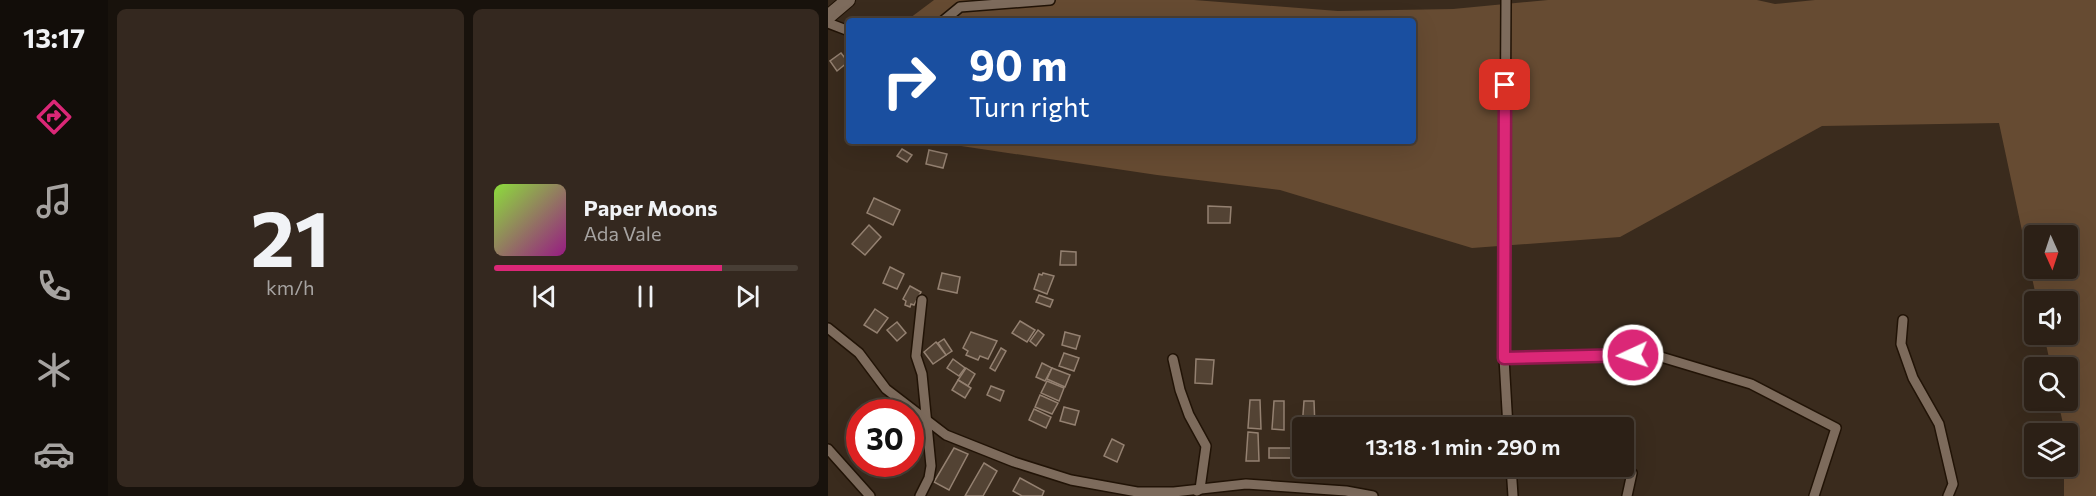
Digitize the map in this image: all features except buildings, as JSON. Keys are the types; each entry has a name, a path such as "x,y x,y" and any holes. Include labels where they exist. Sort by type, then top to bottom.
{"street":[{"path":"828,17 848,0"},
{"path":"947,18 960,7 1050,0"},
{"path":"1506,0 1504,358 1507,417"},
{"path":"828,23 846,30"},
{"path":"920,496 930,473 922,374 916,356 922,300"},
{"path":"1903,320 1901,344 1913,378 1939,424 1953,484 1948,496"},
{"path":"828,328 859,353 886,388 946,435 1014,462 1071,480 1137,492 1246,484 1285,491 1346,491 1373,496"},
{"path":"1504,358 1651,354 1751,384 1836,428 1814,496"},
{"path":"1173,359 1189,416 1206,446 1200,489 1190,496"},
{"path":"828,449 870,496"},
{"path":"1512,477 1513,496"},
{"path":"1627,496 1631,477"}],"shaded area":[{"path":"934,0 1194,0 1338,11 1453,9 1548,0 1757,0 1775,4 1815,0 2096,0 2096,496 2064,496 2064,477 2078,477 2078,423 2063,423 2060,411 2078,411 2078,357 2049,357 2046,345 2078,345 2078,291 2035,291 2032,279 2078,279 2078,225 2024,225 2024,240 1999,123 1822,126 1620,237 1472,248 1280,190 1157,175 948,144 1416,144 1416,18 910,18"}],"route":[{"path":"1505,85 1504,358 1633,355"}]}
